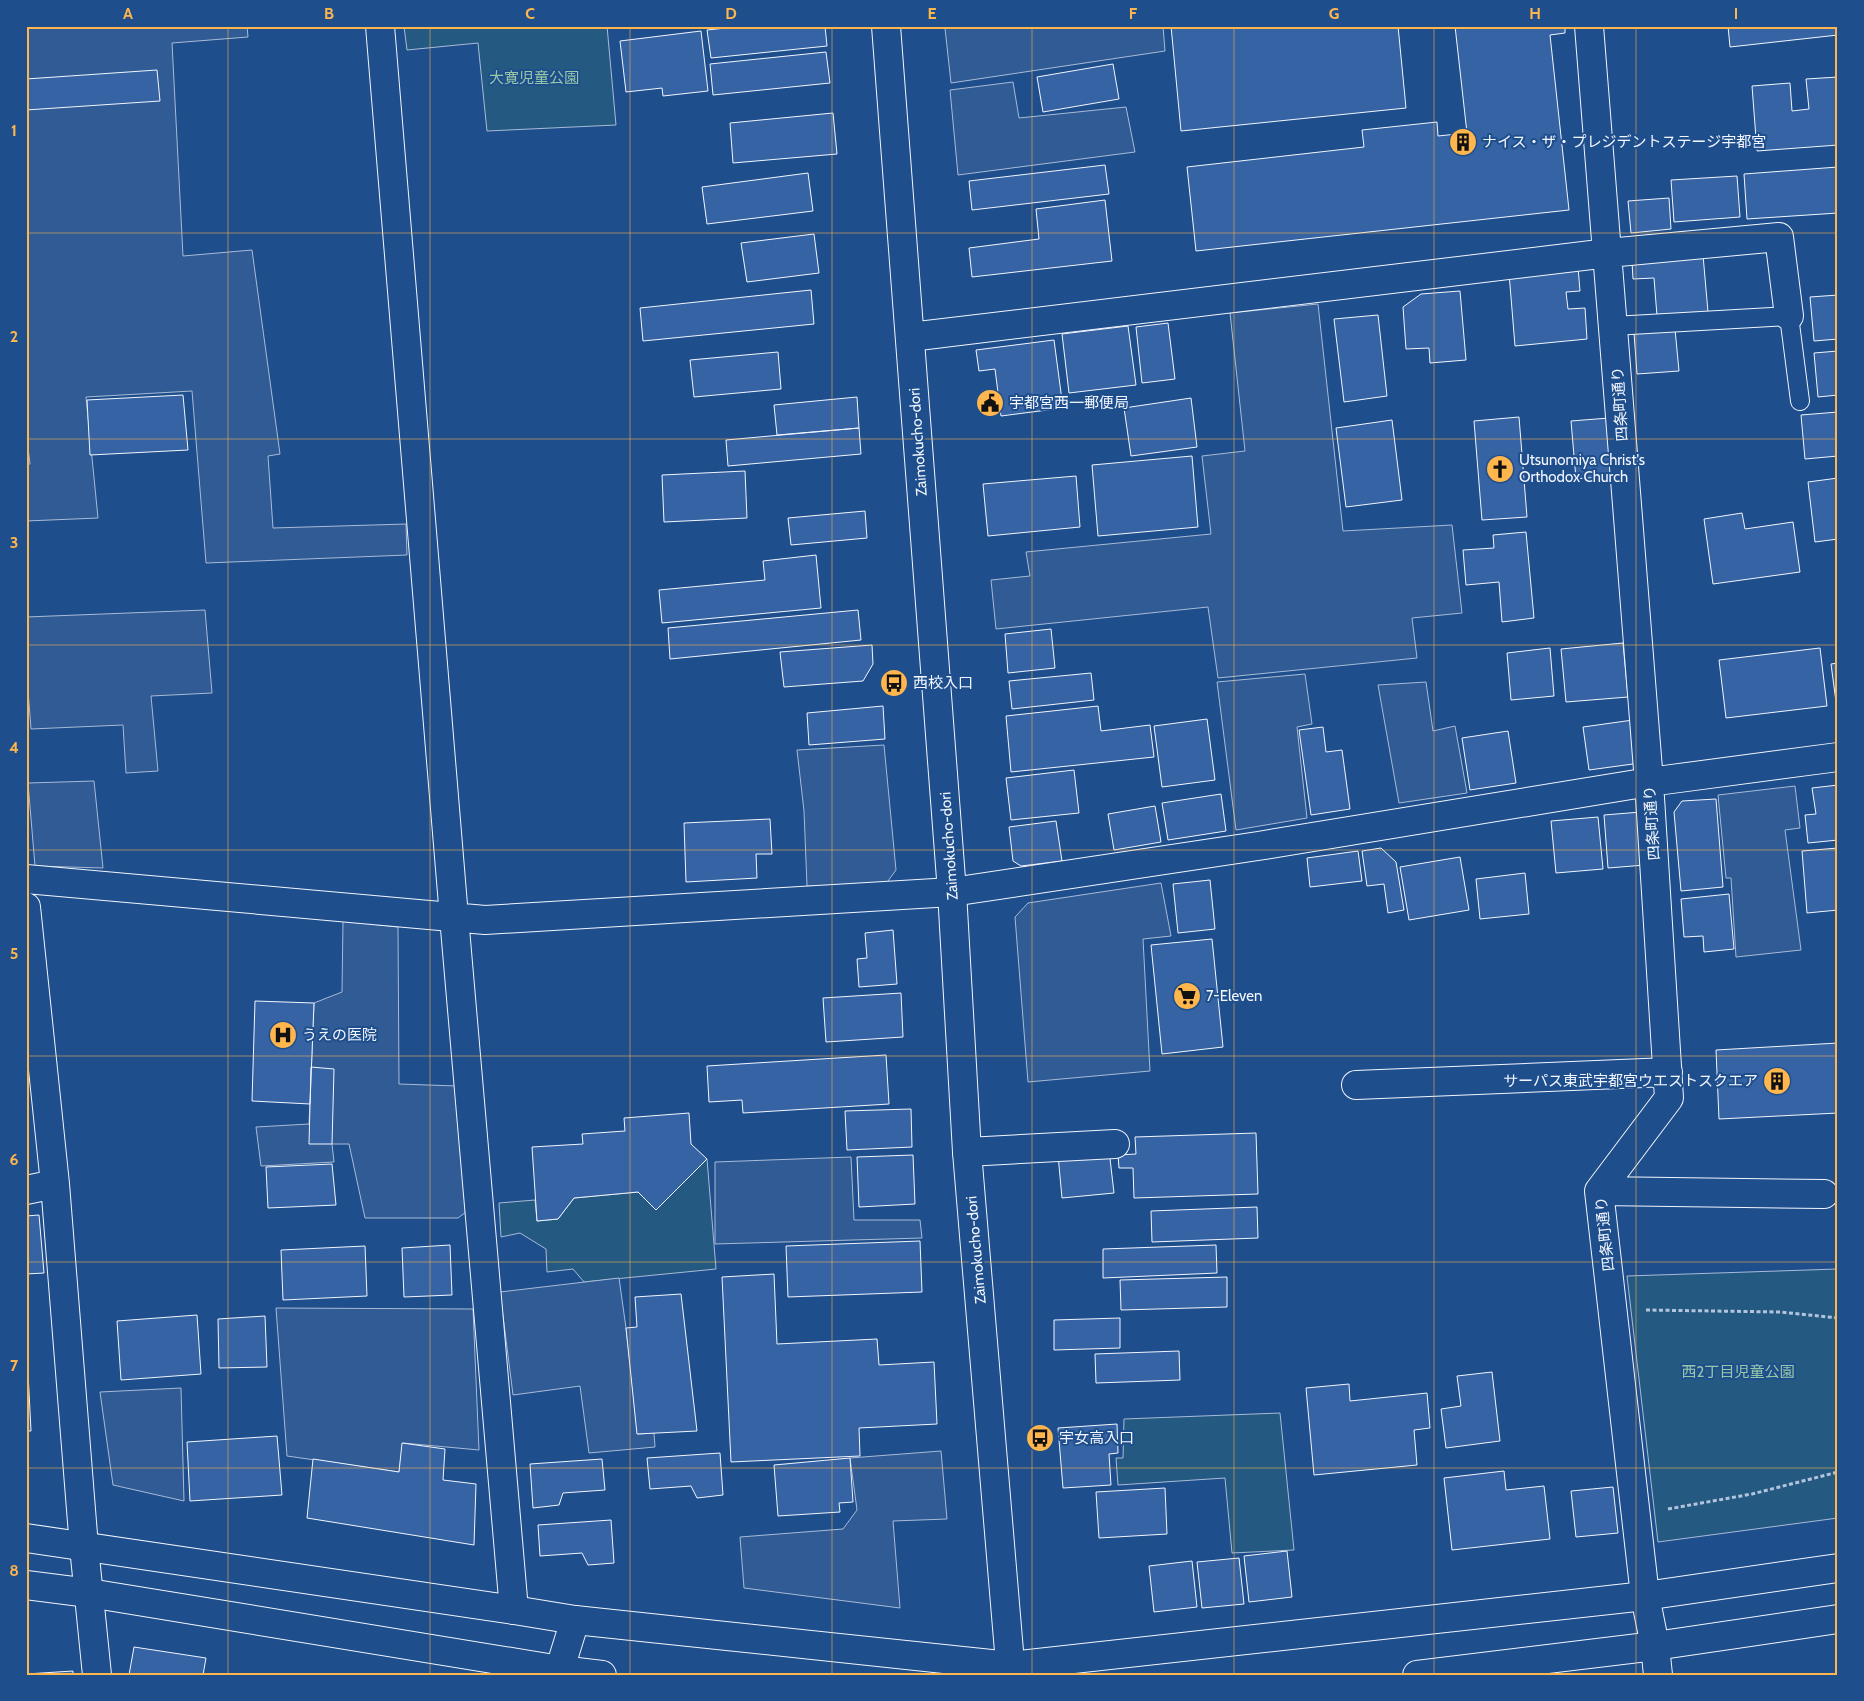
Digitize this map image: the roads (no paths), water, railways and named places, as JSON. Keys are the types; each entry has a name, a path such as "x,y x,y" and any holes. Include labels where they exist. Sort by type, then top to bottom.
{"street":[{"path":"380,26 514,1610"},
{"name":"Zaimokucho-dori","path":"886,26 952,892 968,1152 1011,1670"},
{"name":"四条町通り","path":"1589,26 1649,782 1670,1098 1599,1190 1645,1596 1656,1646 1658,1675"},
{"path":"910,337 1608,253 1779,237 1789,316"},
{"path":"26,879 485,920 952,892 1258,846 1649,782 1838,757"},
{"path":"26,907 55,1184 84,1547 97,1675"},
{"path":"1356,1085 1668,1072"},
{"path":"968,1152 1115,1144"},
{"path":"26,1190 55,1184"},
{"path":"1599,1190 1824,1194"},
{"path":"26,1538 575,1620 1011,1670 1645,1596 1838,1568"},
{"path":"26,1585 89,1593 559,1672 602,1675"},
{"path":"1417,1675 1656,1646 1838,1619"},
{"path":"559,1672 575,1620"}],"lane":[{"path":"1614,326 1789,316 1800,402"}],"place":[{"name":"ナイス・ザ・プレジデントステージ宇都宮","path":"1463,142"},
{"name":"宇都宮西一郵便局","path":"990,403"},
{"name":"Utsunomiya Christ's Orthodox Church","path":"1500,469"},
{"name":"西校入口","path":"894,683"},
{"name":"7-Eleven","path":"1187,996"},
{"name":"うえの医院","path":"283,1035"},
{"name":"サーパス東武宇都宮ウエストスクエア","path":"1777,1081"},
{"name":"宇女高入口","path":"1040,1438"}],"park label":[{"name":"大寛児童公園","path":"534,78"},
{"name":"西2丁目児童公園","path":"1738,1372"}]}
